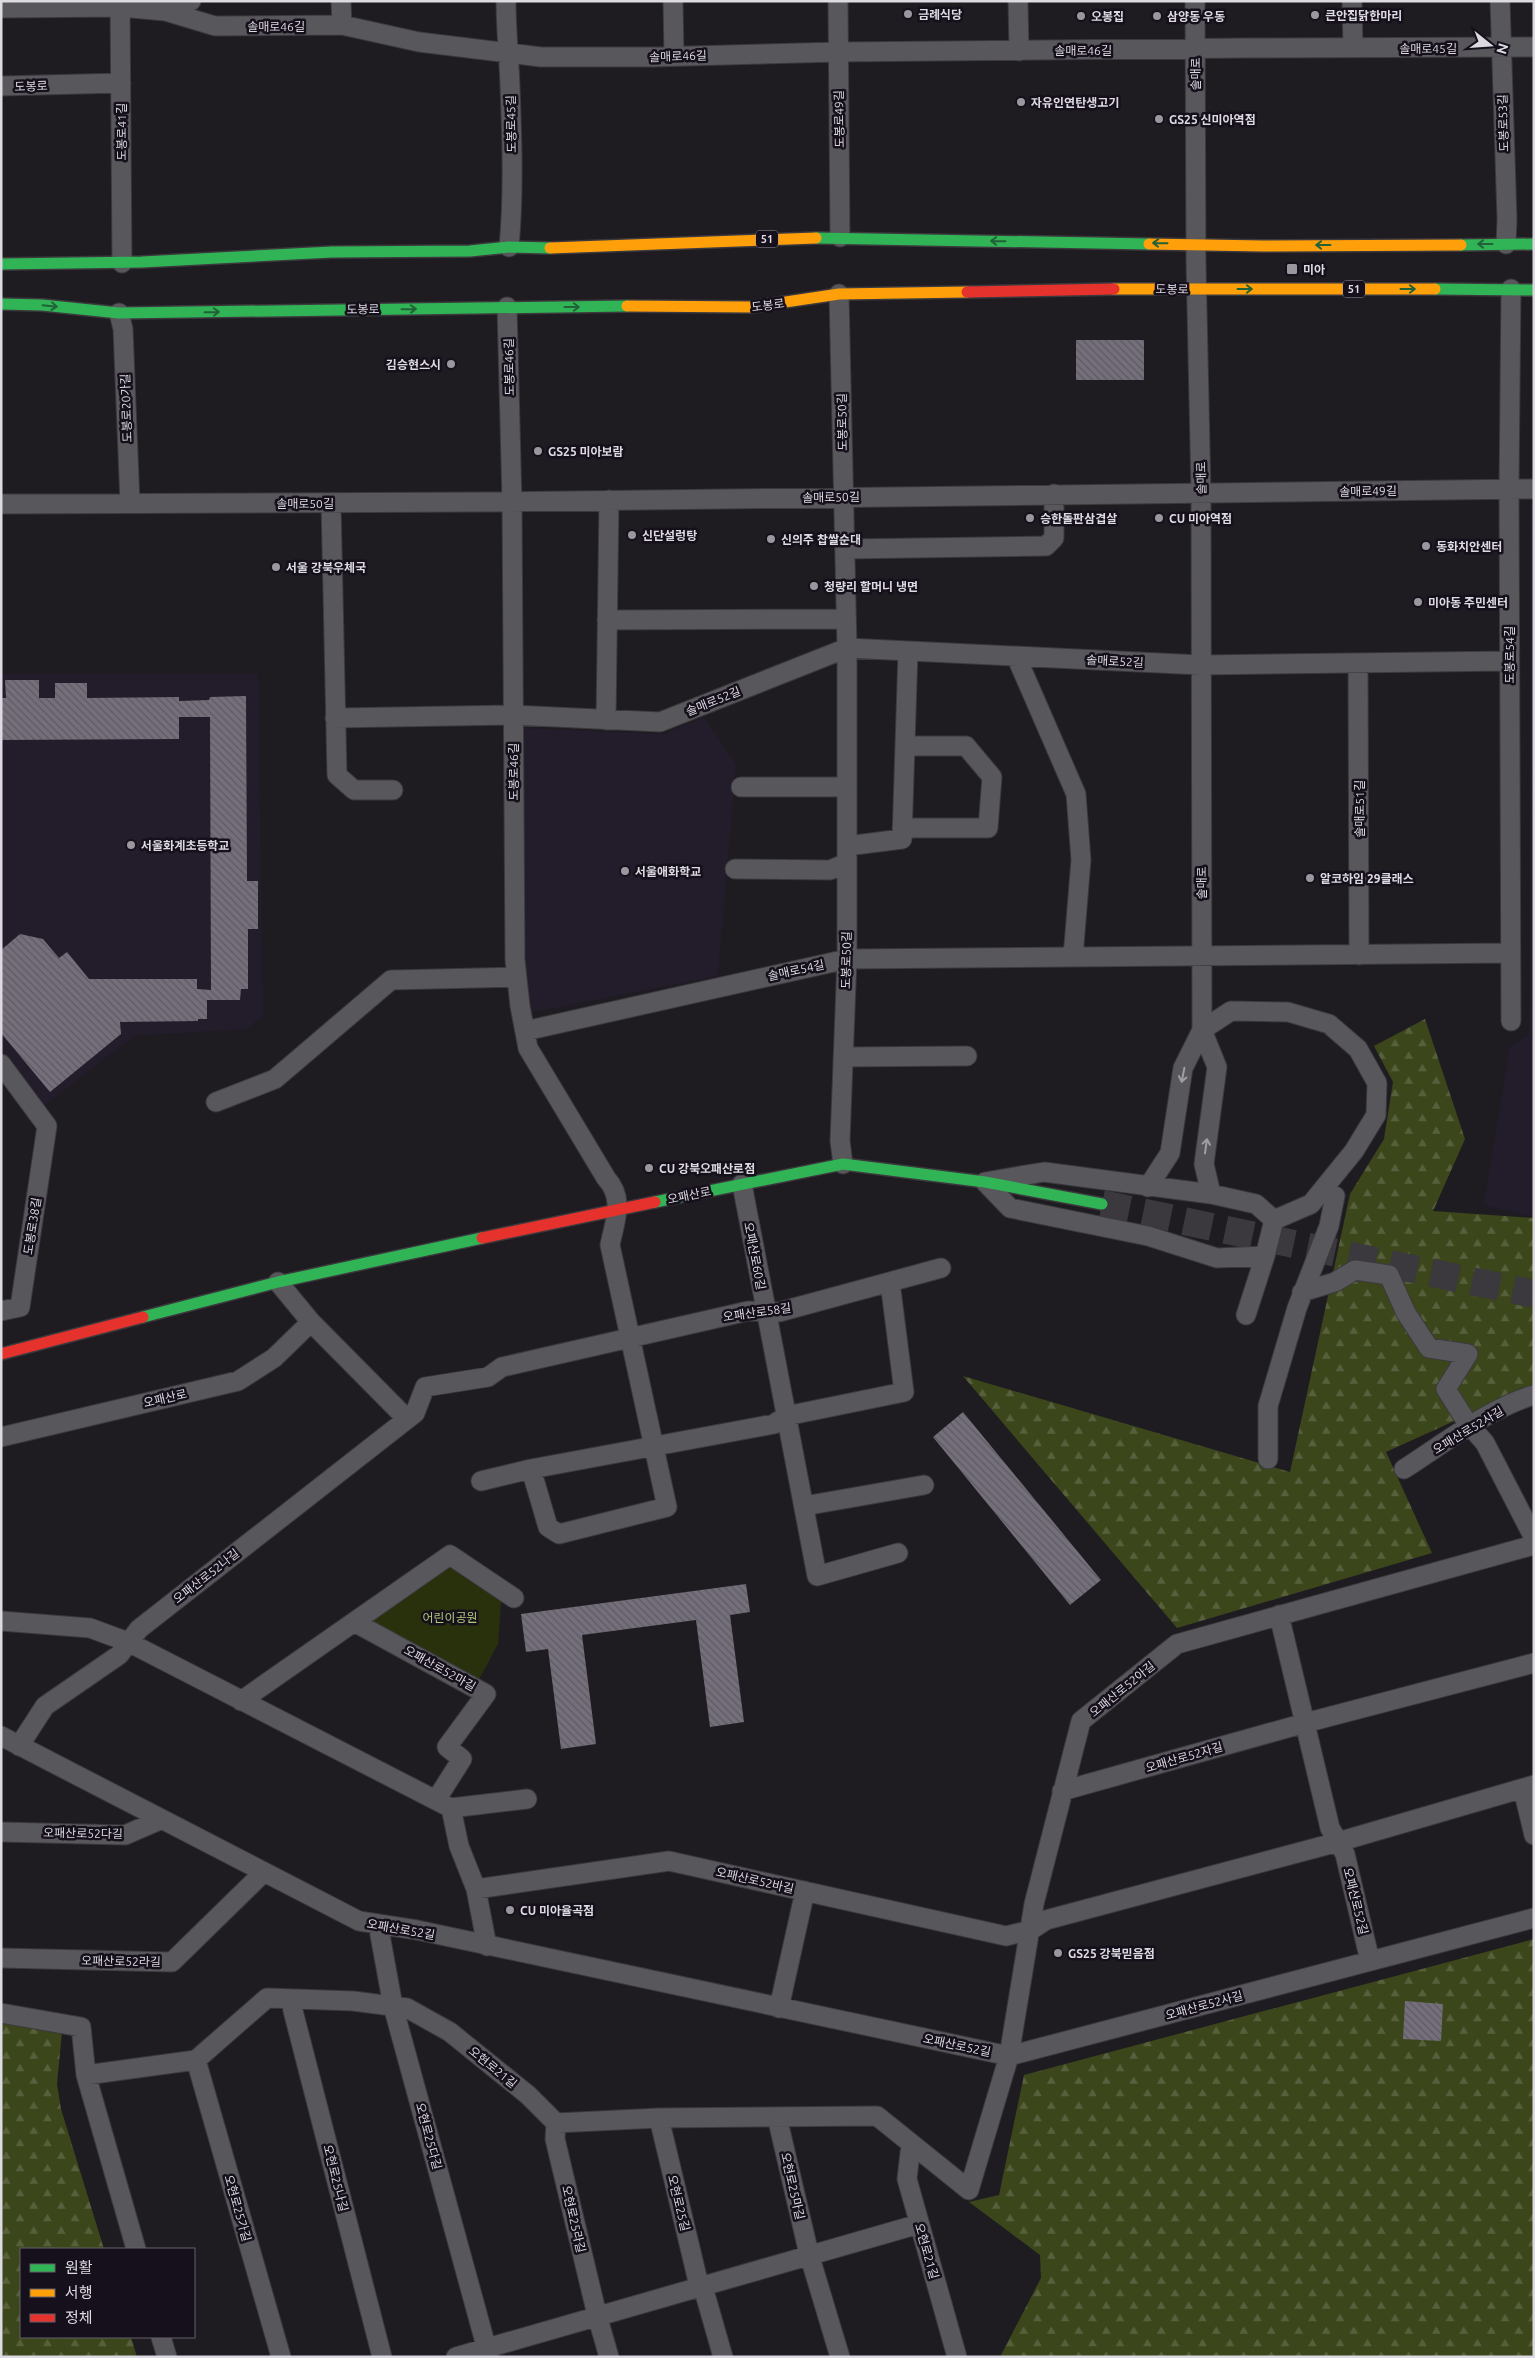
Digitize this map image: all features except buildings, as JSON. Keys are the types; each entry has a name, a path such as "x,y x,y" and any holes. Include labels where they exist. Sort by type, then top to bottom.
{"main road":[{"name":"51","path":"1,264 122,263 332,252 470,251 509,247 566,248 840,237 1263,246 1534,244"},
{"name":"도봉로","path":"1,304 42,305 119,314 507,307 752,308 839,294 1197,289 1534,290"},
{"name":"오패산로","path":"1,1354 278,1282 843,1164 985,1182 1102,1204"}],"street":[{"path":"1,8 120,4 165,11 191,1"},
{"path":"341,1 342,25"},
{"name":"도봉로45길","path":"506,1 510,84 512,217 509,247"},
{"path":"673,1 674,56"},
{"name":"도봉로49길","path":"838,1 840,237"},
{"path":"1018,1 1019,51"},
{"name":"솔매로","path":"1194,1 1201,493 1202,1030 1217,1067 1204,1164 1210,1194"},
{"path":"1352,1 1353,48"},
{"name":"도봉로53길","path":"1500,1 1507,219 1506,244"},
{"name":"도봉로41길","path":"120,4 122,263"},
{"name":"솔매로46길","path":"165,11 215,26 342,25 419,42 541,57 838,52 1195,50"},
{"name":"솔매로45길","path":"1195,50 1534,48"},
{"name":"도봉로","path":"1,86 121,83"},
{"name":"도봉로54길","path":"1511,289 1509,489 1511,1021"},
{"name":"도봉로50길","path":"839,294 847,648 847,959 840,1141 843,1164"},
{"name":"도봉로46길","path":"507,307 512,502 517,977 528,1048 606,1178 616,1189 617,1210"},
{"name":"도봉로20가길","path":"119,314 123,329 130,503"},
{"name":"솔매로49길","path":"1201,493 1534,488"},
{"name":"솔매로50길","path":"1,504 512,502 843,496 1201,493"},
{"path":"845,549 1046,546 1054,538 1054,494"},
{"path":"606,720 608,500"},
{"path":"331,502 337,775 354,790 394,790"},
{"path":"607,620 846,619"},
{"name":"솔매로52길","path":"335,718 513,715 660,722 847,648 1201,665"},
{"path":"734,869 830,870 847,855 902,839 908,651"},
{"path":"1016,656 1076,794 1081,860 1073,957"},
{"path":"1201,665 1509,661"},
{"name":"솔매로51길","path":"1358,663 1359,955"},
{"path":"902,828 988,828 992,777 966,746 905,746"},
{"path":"741,787 847,787"},
{"path":"1202,956 1510,953"},
{"name":"솔매로54길","path":"525,1030 847,959 1202,956"},
{"path":"216,1102 275,1079 391,980 517,977"},
{"path":"1202,1030 1231,1011 1288,1012 1329,1024 1358,1049 1377,1082 1376,1115 1354,1151 1311,1204 1274,1220"},
{"name":"솔매로","path":"1148,1187 1170,1153 1183,1068 1202,1030"},
{"path":"843,1057 967,1056"},
{"path":"1,1064 10,1089"},
{"name":"도봉로38길","path":"1,1311 20,1307 47,1126 10,1089"},
{"path":"985,1182 1044,1172 1210,1194 1256,1204 1274,1220"},
{"path":"985,1182 1010,1208 1148,1236 1217,1258 1265,1256"},
{"name":"오패산로60길","path":"742,1184 817,1576 898,1553"},
{"path":"1268,1459 1268,1406 1302,1292 1329,1226 1335,1196 1324,1189"},
{"path":"531,1469 548,1527 559,1534 667,1507 610,1245 617,1210"},
{"path":"1246,1315 1265,1256 1274,1220"},
{"name":"오패산로58길","path":"407,1419 415,1412 425,1387 488,1377 502,1367 748,1311 779,1312 941,1268"},
{"path":"1302,1292 1336,1282 1355,1270 1389,1275 1406,1313 1430,1348 1468,1354 1446,1389 1471,1427 1485,1443 1534,1538"},
{"path":"278,1282 311,1322 407,1419"},
{"path":"481,1481 531,1469 774,1424 786,1416 904,1392 890,1282"},
{"name":"오패산로","path":"1,1436 238,1381 274,1358 311,1322"},
{"name":"오패산로52사길","path":"1404,1469 1471,1427 1522,1399 1534,1395"},
{"name":"오패산로52나길","path":"19,1746 44,1706 119,1656 139,1629 407,1419"},
{"path":"804,1506 924,1485"},
{"name":"오패산로52아길","path":"1031,1930 1034,1904 1081,1721 1177,1644 1534,1545"},
{"path":"242,1701 450,1555 514,1598"},
{"path":"1279,1615 1330,1828 1338,1842"},
{"path":"1,1621 90,1628 128,1642 443,1804 527,1799"},
{"name":"오패산로52마길","path":"354,1622 486,1694 447,1747 462,1759 443,1804"},
{"name":"오패산로52자길","path":"1062,1792 1305,1723 1534,1663"},
{"name":"오패산로52길","path":"1,1736 359,1921 417,1930 1009,2056"},
{"path":"556,2123 658,2118 877,2116 968,2190 1009,2056 1031,1930 1046,1920 1338,1842 1528,1787 1534,1835"},
{"path":"443,1804 476,1889 487,1946"},
{"name":"오패산로52다길","path":"1,1832 125,1835 162,1819"},
{"name":"오패산로52길","path":"1338,1842 1344,1854 1370,1961"},
{"name":"오패산로52바길","path":"476,1889 669,1861 1006,1936 1031,1930"},
{"name":"오패산로52라길","path":"1,1958 172,1962 264,1872"},
{"path":"779,2008 805,1891"},
{"name":"오패산로52사길","path":"1009,2056 1534,1918"},
{"name":"오현로25다길","path":"378,1924 393,2006 488,2352"},
{"name":"오현로21길","path":"196,2060 267,1998 353,2001 408,2008 450,2032 528,2095 556,2123"},
{"name":"오현로25나길","path":"290,1999 382,2357"},
{"path":"1,2013 81,2027 86,2075 136,2248"},
{"path":"86,2075 196,2060"},
{"name":"오현로25가길","path":"196,2060 281,2357"},
{"name":"오현로25마길","path":"777,2117 809,2254 840,2357"},
{"name":"오현로25길","path":"658,2118 697,2277 702,2287 723,2357"},
{"name":"오현로25라길","path":"556,2123 555,2139 597,2315 610,2357"},
{"name":"오현로21길","path":"911,2144 907,2179 957,2357"},
{"path":"456,2357 488,2352 597,2315 702,2287 809,2254 919,2224"},
{"path":"161,2338 167,2357"}],"shaded area":[{"path":"1530,506 1534,506 1534,1217 1484,1205 1510,1046 1529,1035"},
{"name":"서울화계초등학교","path":"1,674 258,674 263,1016 247,1029 134,1036 44,1106 1,1051"},
{"name":"서울애화학교","path":"704,717 736,765 718,976 529,1013 525,979 522,728 664,734"}],"green space":[{"path":"1425,1019 1465,1139 1433,1211 1534,1218 1534,1385 1386,1452 1432,1553 1177,1628 963,1376 1290,1472 1350,1194 1384,1139 1393,1082 1374,1046"},
{"name":"어린이공원","path":"448,1556 502,1590 498,1644 475,1687 354,1622"},
{"path":"1534,1939 1534,2357 1000,2357 1041,2278 1040,2255 969,2202 999,2195 1024,2075"},
{"path":"1,2013 62,2032 57,2084 61,2109 104,2248 20,2248 20,2338 131,2338 137,2357 1,2357"}],"tunnel":[{"path":"1102,1204 1534,1294"}],"traffic: fast":[{"path":"816,238 1149,244"},
{"path":"1461,245 1534,244"},
{"path":"1,264 142,262 332,252 470,251 509,247 550,248"},
{"path":"1435,289 1534,290"},
{"path":"1,304 42,305 119,313 627,306"},
{"path":"655,1202 843,1164 985,1182 1102,1204"},
{"path":"143,1317 278,1282 482,1238"}],"traffic: slow":[{"path":"550,248 816,238"},
{"path":"1149,244 1263,246 1461,245"},
{"path":"1114,289 1435,289"},
{"path":"627,306 752,307 839,294 967,292"}],"traffic: jam":[{"path":"967,292 1114,289"},
{"path":"482,1238 655,1202"},
{"path":"1,1354 143,1317"}],"place":[{"name":"금례식당","path":"908,14"},
{"name":"큰안집닭한마리","path":"1315,15"},
{"name":"오봉집","path":"1081,16"},
{"name":"삼양동 우동","path":"1157,16"},
{"name":"자유인연탄생고기","path":"1021,102"},
{"name":"GS25 신미아역점","path":"1159,119"},
{"name":"미아","path":"1292,269"},
{"name":"김승현스시","path":"451,364"},
{"name":"GS25 미아보람","path":"538,451"},
{"name":"승한돌판삼겹살","path":"1030,518"},
{"name":"CU 미아역점","path":"1159,518"},
{"name":"신단설렁탕","path":"632,535"},
{"name":"신의주 찹쌀순대","path":"771,539"},
{"name":"동화치안센터","path":"1426,546"},
{"name":"서울 강북우체국","path":"276,567"},
{"name":"청량리 할머니 냉면","path":"814,586"},
{"name":"미아동 주민센터","path":"1418,602"},
{"name":"서울화계초등학교","path":"131,845"},
{"name":"서울애화학교","path":"625,871"},
{"name":"알코하임 29클래스","path":"1310,878"},
{"name":"CU 강북오패산로점","path":"649,1168"},
{"name":"CU 미아율곡점","path":"510,1910"},
{"name":"GS25 강북믿음점","path":"1058,1953"}]}
